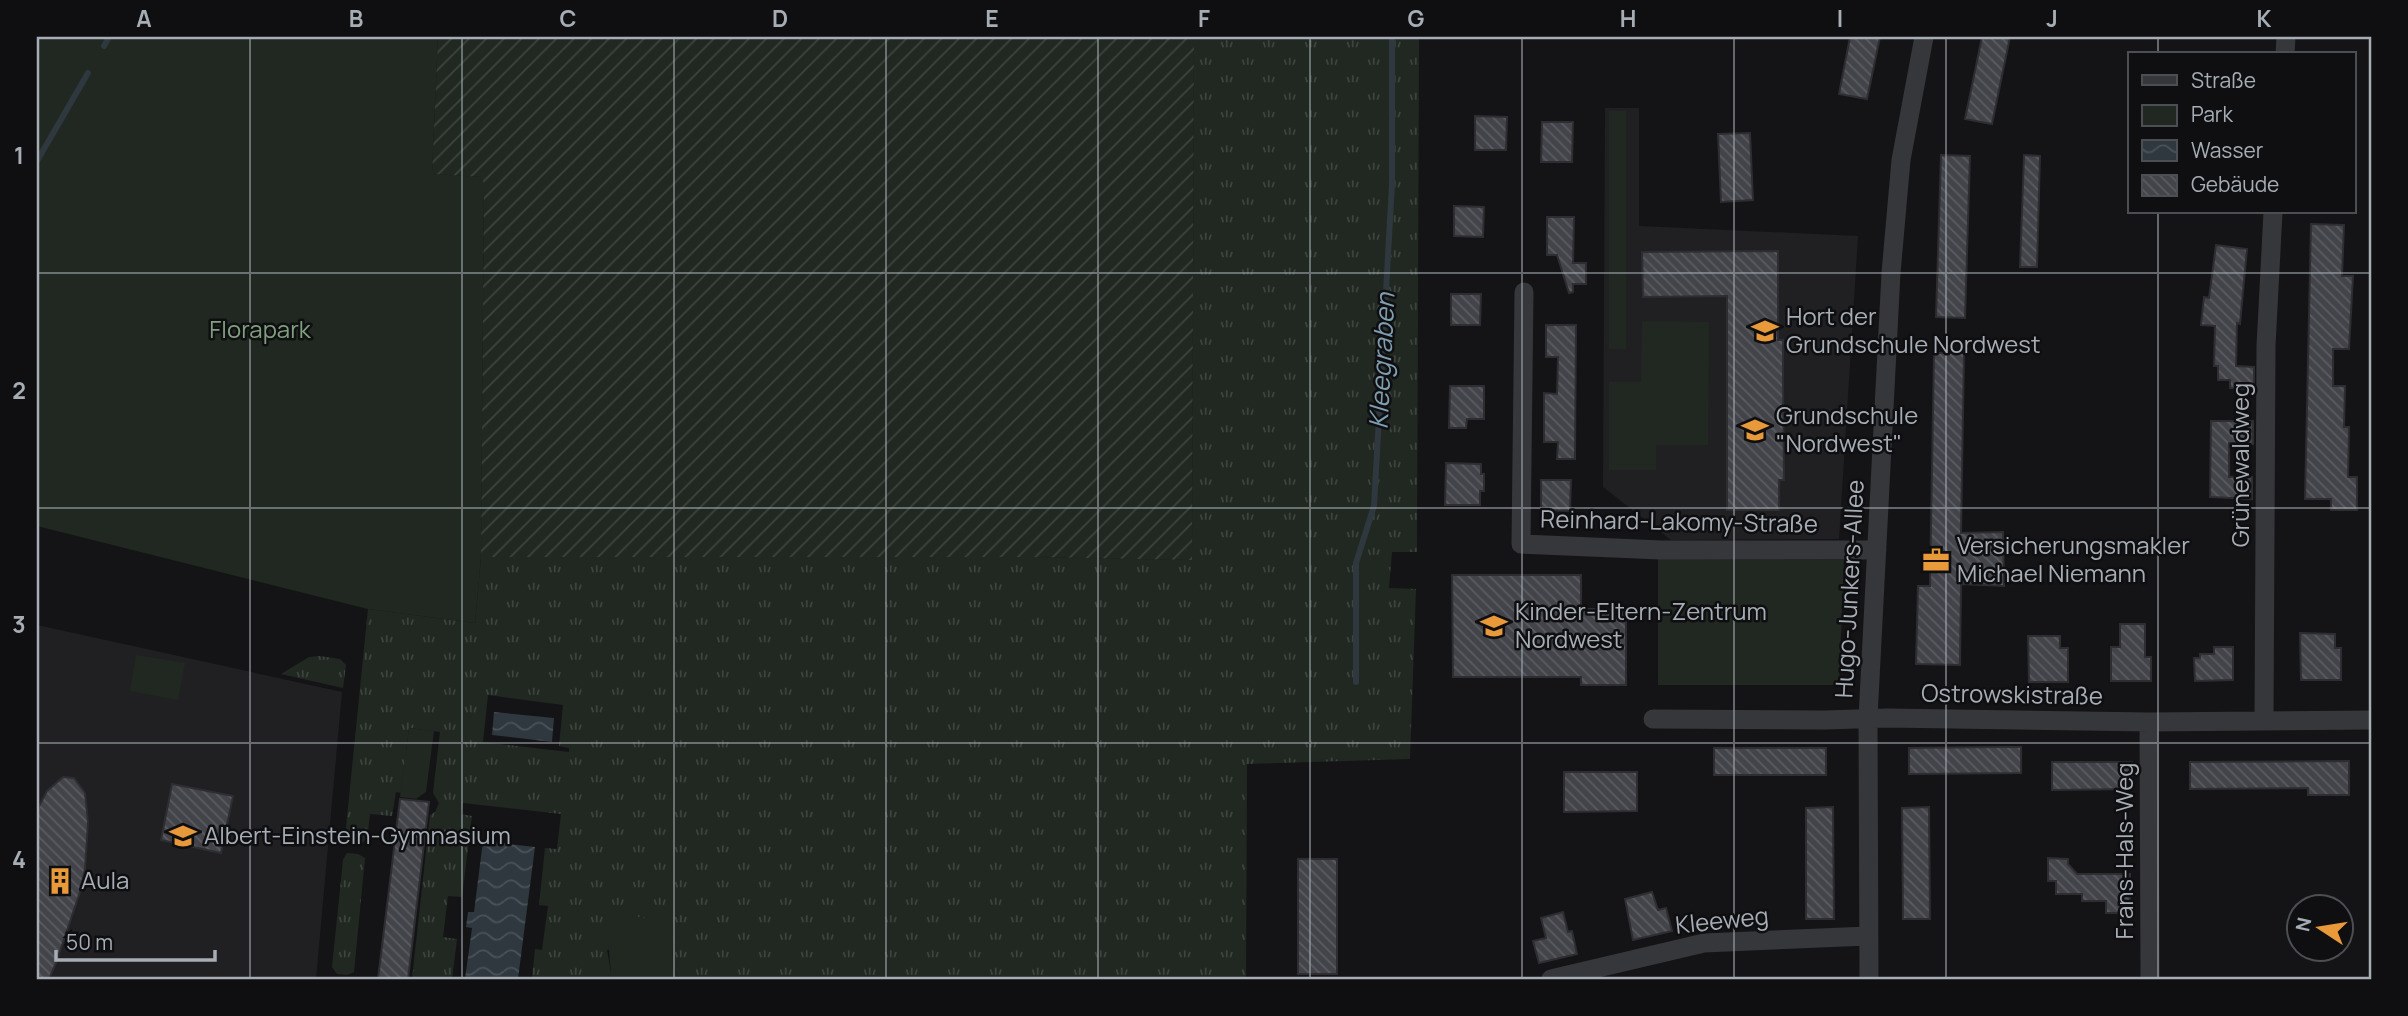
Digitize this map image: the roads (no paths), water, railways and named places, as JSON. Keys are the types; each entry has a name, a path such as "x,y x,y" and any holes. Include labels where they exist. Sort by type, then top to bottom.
{"street":[{"name":"Hugo-Junkers-Allee","path":"1869,979 1868,718 1891,273 1901,160 1924,37"},
{"name":"Grünewaldweg","path":"2264,720 2266,346 2273,214"},
{"name":"Reinhard-Lakomy-Straße","path":"1524,292 1521,544 1661,550 1877,550"},
{"name":"Ostrowskistraße","path":"1653,719 1868,718 2149,722 2371,720"},
{"name":"Frans-Hals-Weg","path":"2149,722 2150,979"},
{"name":"Kleeweg","path":"1551,979 1583,975 1704,943 1868,936"}],"water":[{"path":"494,712 554,718 552,742 492,735"},
{"path":"483,841 535,847 518,979 465,979 472,928 466,927 468,912 474,912"}],"waterway":[{"path":"104,46 109,37"},
{"name":"Kleegraben","path":"1356,682 1356,563 1374,506 1392,184 1392,37"},
{"path":"37,161 88,73"}],"place":[{"name":"Hort der Grundschule Nordwest","path":"1765,331"},
{"name":"Grundschule \"Nordwest\"","path":"1755,430"},
{"name":"Versicherungsmakler Michael Niemann","path":"1936,560"},
{"name":"Kinder-Eltern-Zentrum Nordwest","path":"1494,626"},
{"name":"Albert-Einstein-Gymnasium","path":"183,836"},
{"name":"Aula","path":"60,881"}],"park label":[{"name":"Florapark","path":"260,330"}]}
